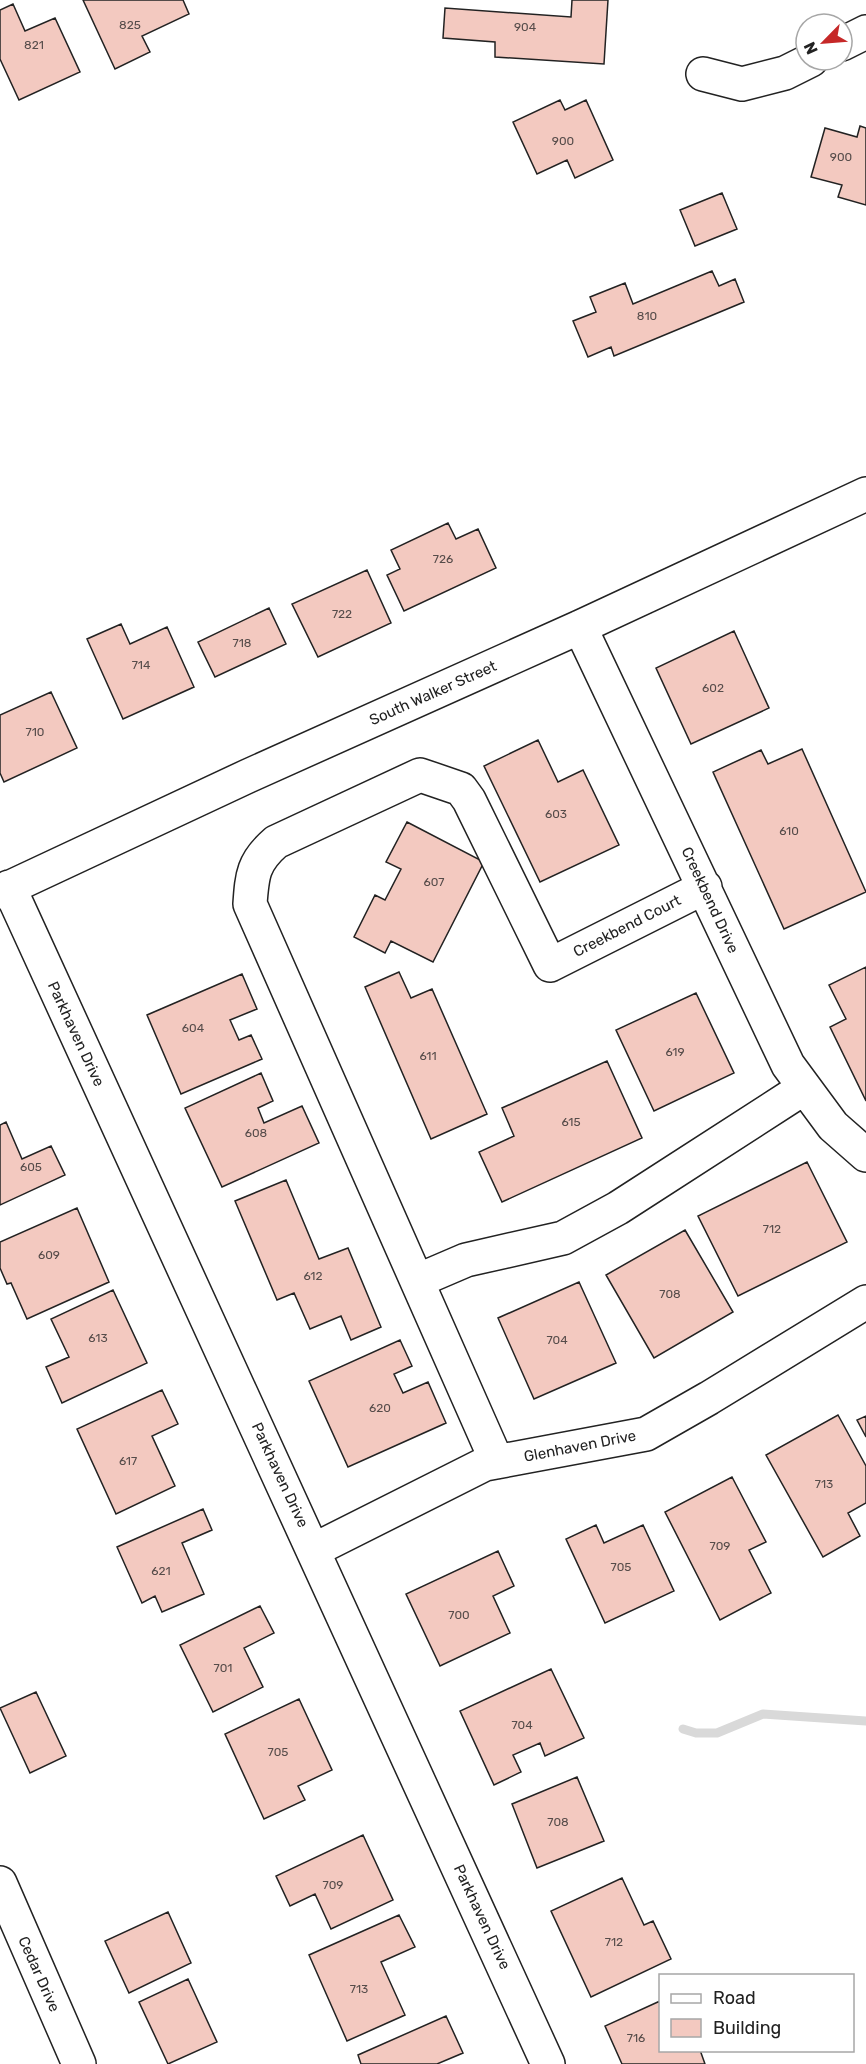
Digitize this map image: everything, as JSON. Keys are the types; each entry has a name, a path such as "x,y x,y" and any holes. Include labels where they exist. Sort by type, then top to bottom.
{"street":[{"path":"703,74 742,84 794,68"},
{"name":"South Walker Street","path":"4,889 866,494"},
{"name":"Creekbend Drive","path":"580,627 788,1065 833,1126 866,1155"},
{"name":"Creekbend Court","path":"417,1281 250,904 251,880 261,855 276,842 420,775 461,789 470,800 550,965 705,887"},
{"name":"Parkhaven Drive","path":"4,889 314,1550 548,2064"},
{"path":"497,1462 417,1281 466,1260 562,1238 618,1208 804,1088"},
{"name":"Glenhaven Drive","path":"314,1550 485,1464 645,1434 709,1398 866,1302"},
{"name":"Cedar Drive","path":"0,1883 79,2064"}],"building":[{"path":"83,0 183,0 189,14 142,36 150,52 115,69"},
{"path":"572,0 608,0 604,64 495,57 495,42 443,38 445,8 571,17"},
{"path":"13,4 25,31 55,18 80,72 19,100 0,59 0,10"},
{"path":"560,100 565,110 586,100 613,160 575,178 567,160 537,174 513,122"},
{"path":"860,126 866,128 866,205 838,197 842,185 811,177 825,128 857,137"},
{"path":"722,193 737,229 695,246 680,210"},
{"path":"712,271 719,286 735,279 744,302 614,356 611,347 588,357 573,321 596,312 590,297 625,283 633,304"},
{"path":"448,523 456,539 478,529 496,568 404,611 387,575 400,569 391,550"},
{"path":"367,570 391,623 318,657 292,604"},
{"path":"269,608 286,644 215,677 198,642"},
{"path":"121,624 130,644 167,627 194,687 123,719 87,639"},
{"path":"734,631 769,708 691,744 656,668"},
{"path":"51,692 77,748 4,782 0,773 0,715"},
{"path":"538,740 558,782 583,770 619,845 540,882 484,766"},
{"path":"802,749 866,892 784,929 713,772 761,750 768,764"},
{"path":"407,822 484,862 433,962 391,941 385,953 354,937 375,895 385,900 401,869 386,862"},
{"path":"866,967 866,1101 830,1027 846,1019 829,985"},
{"path":"399,972 411,998 432,989 487,1114 431,1139 365,987"},
{"path":"242,974 257,1009 230,1020 239,1040 251,1035 262,1059 181,1094 147,1015"},
{"path":"696,993 734,1073 654,1111 616,1030"},
{"path":"607,1061 642,1138 502,1202 479,1152 514,1136 502,1108"},
{"path":"261,1073 273,1101 258,1108 264,1123 302,1106 319,1143 222,1187 185,1108"},
{"path":"6,1122 22,1159 51,1146 65,1175 0,1205 0,1125"},
{"path":"807,1162 847,1242 738,1296 698,1216"},
{"path":"286,1180 319,1259 348,1248 381,1327 351,1340 341,1316 310,1329 294,1293 277,1300 235,1201"},
{"path":"77,1208 109,1282 27,1319 11,1283 7,1284 0,1268 0,1242"},
{"path":"685,1230 733,1312 654,1358 606,1275"},
{"path":"579,1282 616,1363 534,1399 498,1318"},
{"path":"113,1290 147,1363 62,1403 46,1367 69,1357 51,1319"},
{"path":"400,1340 412,1366 394,1374 403,1393 428,1382 446,1423 348,1467 309,1381"},
{"path":"162,1390 178,1424 152,1436 175,1486 116,1514 77,1429"},
{"path":"838,1415 866,1466 866,1503 848,1513 860,1536 823,1557 766,1455"},
{"path":"866,1416 866,1437 857,1420"},
{"path":"732,1477 766,1542 749,1550 771,1593 720,1620 665,1512"},
{"path":"203,1509 212,1530 182,1543 204,1594 162,1612 155,1596 142,1603 117,1547"},
{"path":"596,1525 604,1543 643,1525 674,1591 605,1623 566,1539"},
{"path":"498,1551 514,1586 493,1596 510,1633 440,1666 406,1594"},
{"path":"260,1606 274,1633 244,1648 263,1687 213,1712 180,1645"},
{"path":"551,1669 584,1738 545,1756 540,1743 513,1755 521,1772 494,1785 460,1711"},
{"path":"36,1692 66,1756 30,1773 0,1708"},
{"path":"299,1699 332,1770 298,1786 305,1800 264,1819 225,1734"},
{"path":"577,1777 604,1841 537,1868 512,1804"},
{"path":"363,1835 393,1900 331,1929 315,1894 290,1906 276,1876"},
{"path":"622,1878 644,1925 653,1921 671,1959 591,1997 551,1911"},
{"path":"168,1912 191,1963 129,1993 105,1941"},
{"path":"399,1915 415,1947 381,1962 405,2015 347,2041 309,1955"},
{"path":"188,1979 217,2042 168,2064 139,2002"},
{"path":"659,2001 659,2052 701,2052 705,2064 622,2064 605,2026"},
{"path":"446,2016 463,2053 437,2064 361,2064 358,2055"}],"waterway":[{"path":"683,1729 696,1733 717,1733 763,1714 866,1721"}]}
